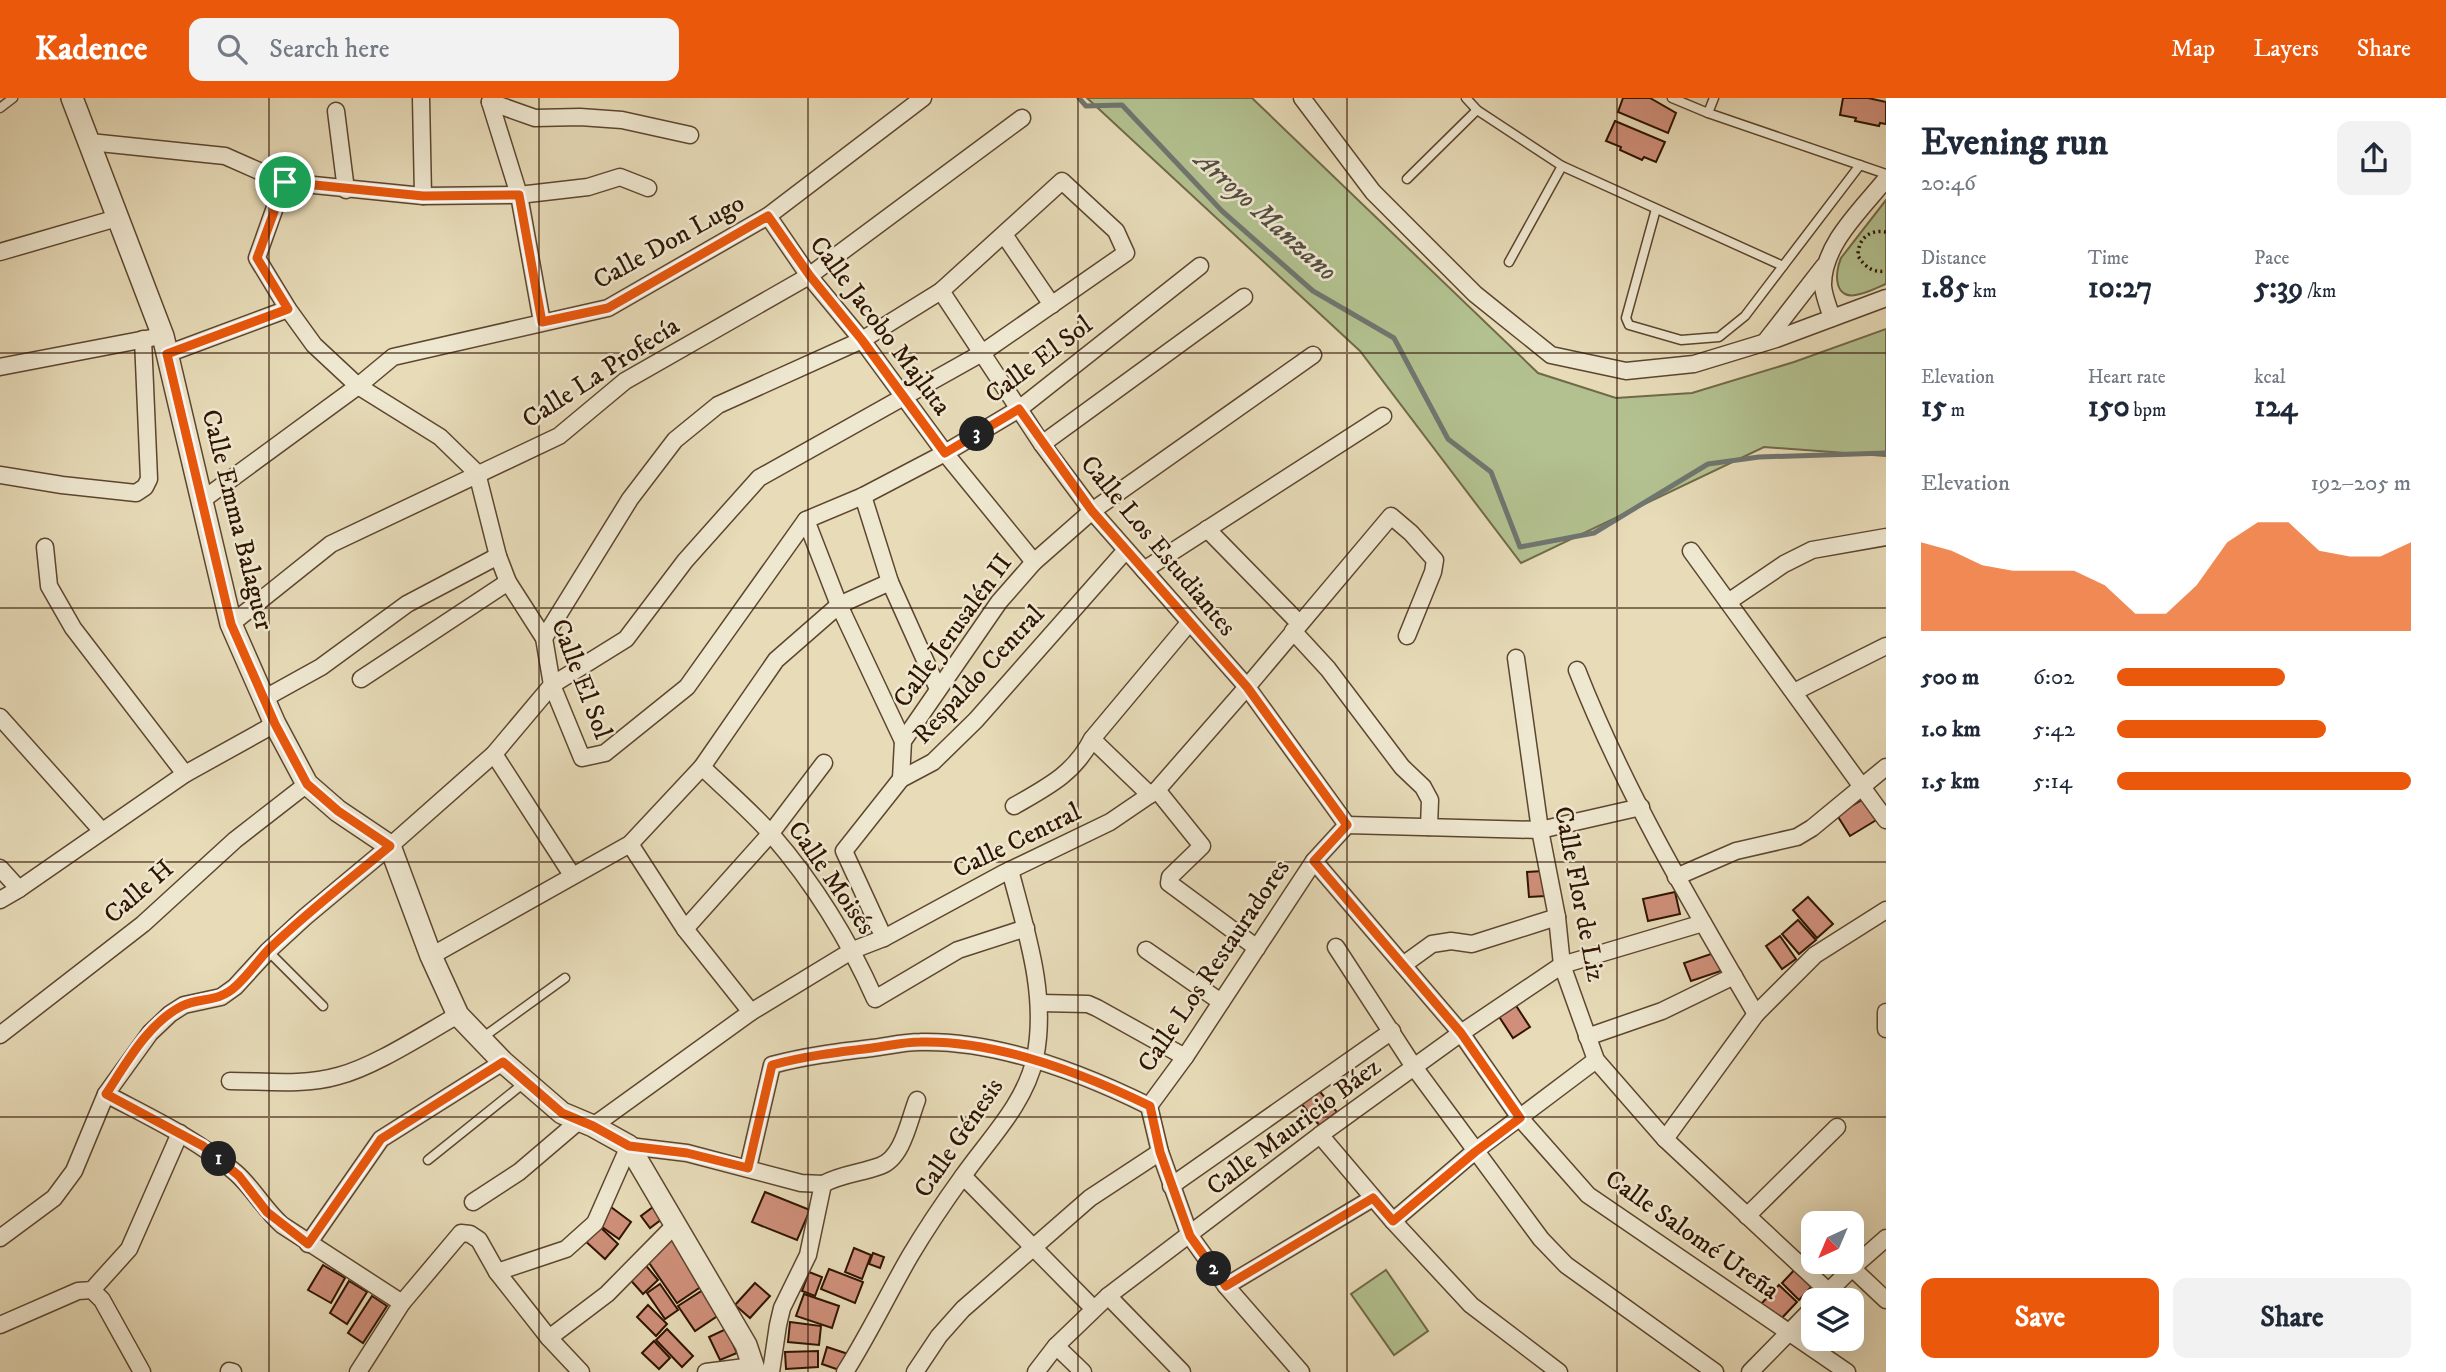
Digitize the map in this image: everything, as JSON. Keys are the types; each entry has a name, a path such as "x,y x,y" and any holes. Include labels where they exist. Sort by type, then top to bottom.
{"street":[{"name":"Calle Emma Balaguer","path":"72,98 117,218 158,343 231,624 275,724 307,784 338,811 390,846"},
{"path":"421,98 423,196"},
{"name":"Calle Don Lugo","path":"201,501 358,386 393,357 608,308 768,216 923,98"},
{"path":"1302,98 1373,192 1475,294 1551,355 1626,371 1694,364 1764,343 1886,298"},
{"path":"492,100 535,118 622,120 690,135"},
{"path":"492,100 519,195 542,322"},
{"path":"336,111 346,190"},
{"name":"Calle La Profecía","path":"231,624 331,544 559,436 625,382 810,276 1021,118"},
{"path":"90,142 225,156 285,182 346,190 423,196 519,195 588,187 620,177 648,188"},
{"path":"1764,343 1825,264 1843,231 1886,176"},
{"path":"0,1238 54,1198 74,1171 106,1094 132,1056 170,1014 184,1005 221,997 235,987 305,916 390,846 494,754 552,685 626,639 685,561 759,478 982,353 1052,305 1126,253 1116,231 1062,181 1005,236 941,291 862,340 718,405 675,440 631,499 544,638"},
{"path":"285,182 257,258 288,309 314,345 358,386 440,437 477,473"},
{"name":"Calle Jacobo Majluta","path":"768,216 810,276 862,340 945,453 1034,562"},
{"path":"0,252 117,218"},
{"path":"1005,236 1052,305"},
{"path":"1825,264 1823,288 1832,318"},
{"name":"Calle El Sol","path":"477,473 498,556 508,582 544,638 552,685 582,758 605,753 687,687 806,520 863,496 945,453 1019,409 1200,266"},
{"name":"Calle Los Estudiantes","path":"941,291 1042,444 1092,511 1247,687 1347,825"},
{"path":"1042,444 1244,296"},
{"path":"0,367 158,343 288,309"},
{"path":"0,475 62,485 136,492 145,487 149,480 158,343"},
{"name":"Calle Jerusalén II","path":"901,779 903,741 999,603 1034,562 1092,511 1313,355"},
{"path":"1144,570 1384,416"},
{"path":"863,496 890,582 938,689"},
{"name":"Calle Central","path":"473,1202 751,1012 853,950 884,937 1010,870 1110,822 1153,793 1247,687 1391,516 1411,533 1435,560 1433,572 1407,636"},
{"path":"806,520 839,604 903,741"},
{"path":"1207,529 1296,627 1402,766 1423,787 1430,800 1429,827"},
{"path":"1728,602 1784,564 1812,550 1886,537"},
{"path":"45,547 49,586 73,628 185,774"},
{"name":"Respaldo Central","path":"884,937 844,851 901,779 933,762 976,720 1126,550"},
{"path":"1691,551 1886,820"},
{"path":"264,698 321,667 407,604 498,556"},
{"path":"361,679 508,582"},
{"path":"431,956 572,874 630,844 702,767 776,660 839,604 890,582"},
{"path":"1014,806 1072,770 1092,739 1189,623"},
{"path":"1794,692 1886,646"},
{"name":"Calle Flor de Liz","path":"1516,658 1540,830 1557,917 1562,965 1595,1060 1665,1139 1747,1216 1816,1288"},
{"path":"1577,670 1591,707 1676,877 1756,1014"},
{"path":"0,717 102,830"},
{"path":"0,900 185,774 275,724"},
{"path":"1092,739 1153,793 1202,846 1170,877 1169,883 1257,948"},
{"path":"494,754 572,874"},
{"path":"685,929 771,833 824,763"},
{"name":"Calle Moisés","path":"702,767 771,833 824,901 853,950 875,999 958,950 1026,928"},
{"path":"1676,877 1736,851 1797,837 1812,828 1886,767"},
{"name":"Calle H","path":"0,1035 143,924 235,840 307,784"},
{"path":"1347,825 1540,830 1642,807"},
{"name":"Calle Los Restauradores","path":"1150,1106 1314,861 1347,825"},
{"path":"630,844 685,929 751,1012"},
{"path":"390,846 431,956 458,1015 503,1062 562,1113 629,1146 687,1153 801,1183 823,1184 834,1178 889,1162 900,1146 917,1100"},
{"name":"Calle Salomé Ureña","path":"1314,861 1461,1033 1520,1118 1588,1195 1847,1372"},
{"path":"0,868 19,889"},
{"name":"Calle Génesis","path":"845,1372 910,1256 963,1175 1018,1099 1034,1059 1040,1003 1026,928 1010,870"},
{"path":"1665,1139 1756,1014 1815,955 1886,910"},
{"path":"1403,965 1432,944 1451,941 1472,944 1557,917"},
{"name":"Calle Mauricio Báez","path":"1036,1372 1056,1346 1108,1296 1320,1135 1461,1033 1562,965 1703,923"},
{"path":"1336,947 1414,1068 1541,1240 1566,1265 1715,1372"},
{"path":"1146,950 1221,1002"},
{"path":"1587,1037 1662,1011 1734,976"},
{"path":"1040,1003 1088,1004 1185,1057"},
{"path":"1886,1012 1886,1029"},
{"path":"230,1081 310,1081 338,1076 359,1069 458,1015"},
{"path":"1171,1186 1392,1031"},
{"path":"748,1168 772,1065 807,1056 918,1042 969,1046 1034,1059 1106,1085 1150,1106 1160,1152 1190,1236 1226,1286 1301,1372"},
{"path":"1393,1221 1475,1152 1595,1060"},
{"path":"308,1244 381,1139 503,1062"},
{"path":"106,1094 203,1146 239,1176 267,1212 308,1244 402,1303"},
{"path":"1747,1216 1837,1127"},
{"path":"0,1325 78,1291 92,1290 129,1249 180,1133"},
{"path":"1320,1135 1393,1221 1471,1305 1559,1372"},
{"path":"629,1146 760,1370"},
{"path":"497,1272 566,1249 588,1230 595,1223 629,1146"},
{"path":"915,1372 939,1336 963,1309 1090,1198 1160,1152"},
{"path":"963,1175 1093,1308"},
{"path":"760,1370 782,1308 808,1255 823,1184"},
{"path":"1226,1286 1373,1198"},
{"path":"549,1338 607,1294 676,1224"},
{"path":"358,1372 402,1303 461,1233 470,1234 479,1240 497,1272 549,1338 581,1372"},
{"path":"1864,1257 1886,1238"},
{"path":"1832,1288 1846,1274"},
{"path":"1858,1274 1886,1300"},
{"path":"92,1290 102,1300 142,1372"},
{"path":"1108,1296 1182,1372"},
{"path":"1750,1372 1801,1321"},
{"path":"1056,1346 1083,1372"},
{"path":"706,1372 760,1370"}],"lane":[{"path":"0,108 13,98"},
{"path":"1466,98 1478,110 1562,166 1783,266"},
{"path":"1672,98 1886,176"},
{"path":"1708,113 1714,98"},
{"path":"1408,179 1478,110"},
{"path":"1656,209 1626,318 1629,326 1681,340 1719,337 1745,316 1860,165"},
{"path":"1508,262 1562,166"},
{"path":"268,951 323,1006"},
{"path":"481,1039 565,978"},
{"path":"428,1160 525,1082"}],"path":[{"path":"1886,232 1877,230 1868,235 1858,246 1858,256 1875,272 1886,271"}],"green space":[{"path":"1087,98 1252,98 1538,373 1616,398 1692,393 1794,362 1886,329 1886,456 1764,447 1521,563 1360,351"},
{"path":"1886,200 1886,284 1860,294 1845,294 1837,279 1841,258"},
{"path":"1386,1270 1428,1331 1394,1355 1351,1294"}],"building":[{"path":"1623,98 1650,98 1676,113 1668,133 1618,112"},
{"path":"1843,98 1868,98 1886,102 1886,124 1880,123 1879,126 1840,115"},
{"path":"1615,121 1665,142 1656,162 1644,157 1642,160 1606,141"},
{"path":"1865,798 1878,819 1850,836 1837,815"},
{"path":"1543,871 1545,896 1529,897 1527,872"},
{"path":"1675,892 1680,914 1648,921 1643,899"},
{"path":"1808,897 1833,924 1817,938 1793,910"},
{"path":"1798,920 1816,940 1799,954 1782,934"},
{"path":"1780,936 1796,959 1782,969 1766,946"},
{"path":"1714,953 1721,971 1691,981 1684,963"},
{"path":"1513,1001 1530,1027 1513,1038 1496,1012"},
{"path":"1316,1087 1337,1112 1320,1126 1299,1101"},
{"path":"765,1192 810,1210 797,1240 752,1222"},
{"path":"611,1207 631,1222 619,1239 598,1224"},
{"path":"653,1207 662,1219 650,1228 641,1216"},
{"path":"597,1224 618,1244 605,1259 583,1239"},
{"path":"673,1237 705,1284 677,1303 645,1257"},
{"path":"854,1248 871,1255 862,1279 845,1272"},
{"path":"873,1253 884,1257 880,1268 869,1264"},
{"path":"643,1262 658,1280 643,1294 627,1276"},
{"path":"323,1265 345,1278 331,1303 308,1290"},
{"path":"1798,1266 1801,1274 1806,1274 1815,1283 1810,1288 1801,1288 1799,1300 1782,1283"},
{"path":"829,1269 863,1282 855,1303 821,1289"},
{"path":"809,1272 822,1277 815,1296 802,1291"},
{"path":"349,1281 367,1292 347,1324 330,1313"},
{"path":"755,1283 770,1296 750,1318 735,1305"},
{"path":"660,1284 678,1310 665,1319 647,1293"},
{"path":"1779,1285 1797,1302 1779,1321 1761,1304"},
{"path":"703,1290 719,1315 695,1331 678,1306"},
{"path":"804,1294 839,1306 832,1328 796,1316"},
{"path":"372,1296 387,1306 363,1343 348,1333"},
{"path":"648,1305 667,1324 656,1336 637,1317"},
{"path":"790,1322 821,1326 819,1345 788,1342"},
{"path":"667,1329 693,1356 682,1367 656,1340"},
{"path":"726,1329 737,1353 720,1360 709,1337"},
{"path":"654,1341 670,1358 659,1369 642,1353"},
{"path":"827,1347 851,1355 845,1372 822,1364"},
{"path":"818,1351 818,1367 786,1369 785,1352"}],"waterway":[{"name":"Arroyo Manzano","path":"1079,98 1086,106 1122,105 1222,211 1313,291 1394,338 1448,439 1491,472 1520,547 1594,533 1708,464 1759,457 1886,453"}],"route":[{"path":"285,182 423,196 519,195 542,322 608,308 768,216 810,276 862,340 945,453 1019,409 1092,511 1247,687 1347,825 1314,861 1461,1033 1520,1118 1393,1221 1373,1198 1226,1286 1190,1236 1160,1152 1150,1106 1106,1085 1034,1059 969,1046 918,1042 807,1056 772,1065 748,1168 687,1153 629,1146 562,1113 503,1062 381,1139 308,1244 267,1212 239,1176 203,1146 106,1094 150,1033 170,1014 184,1005 221,997 235,987 305,916 390,846 338,811 307,784 275,724 231,624 167,354 288,309 257,258 285,182"}]}
